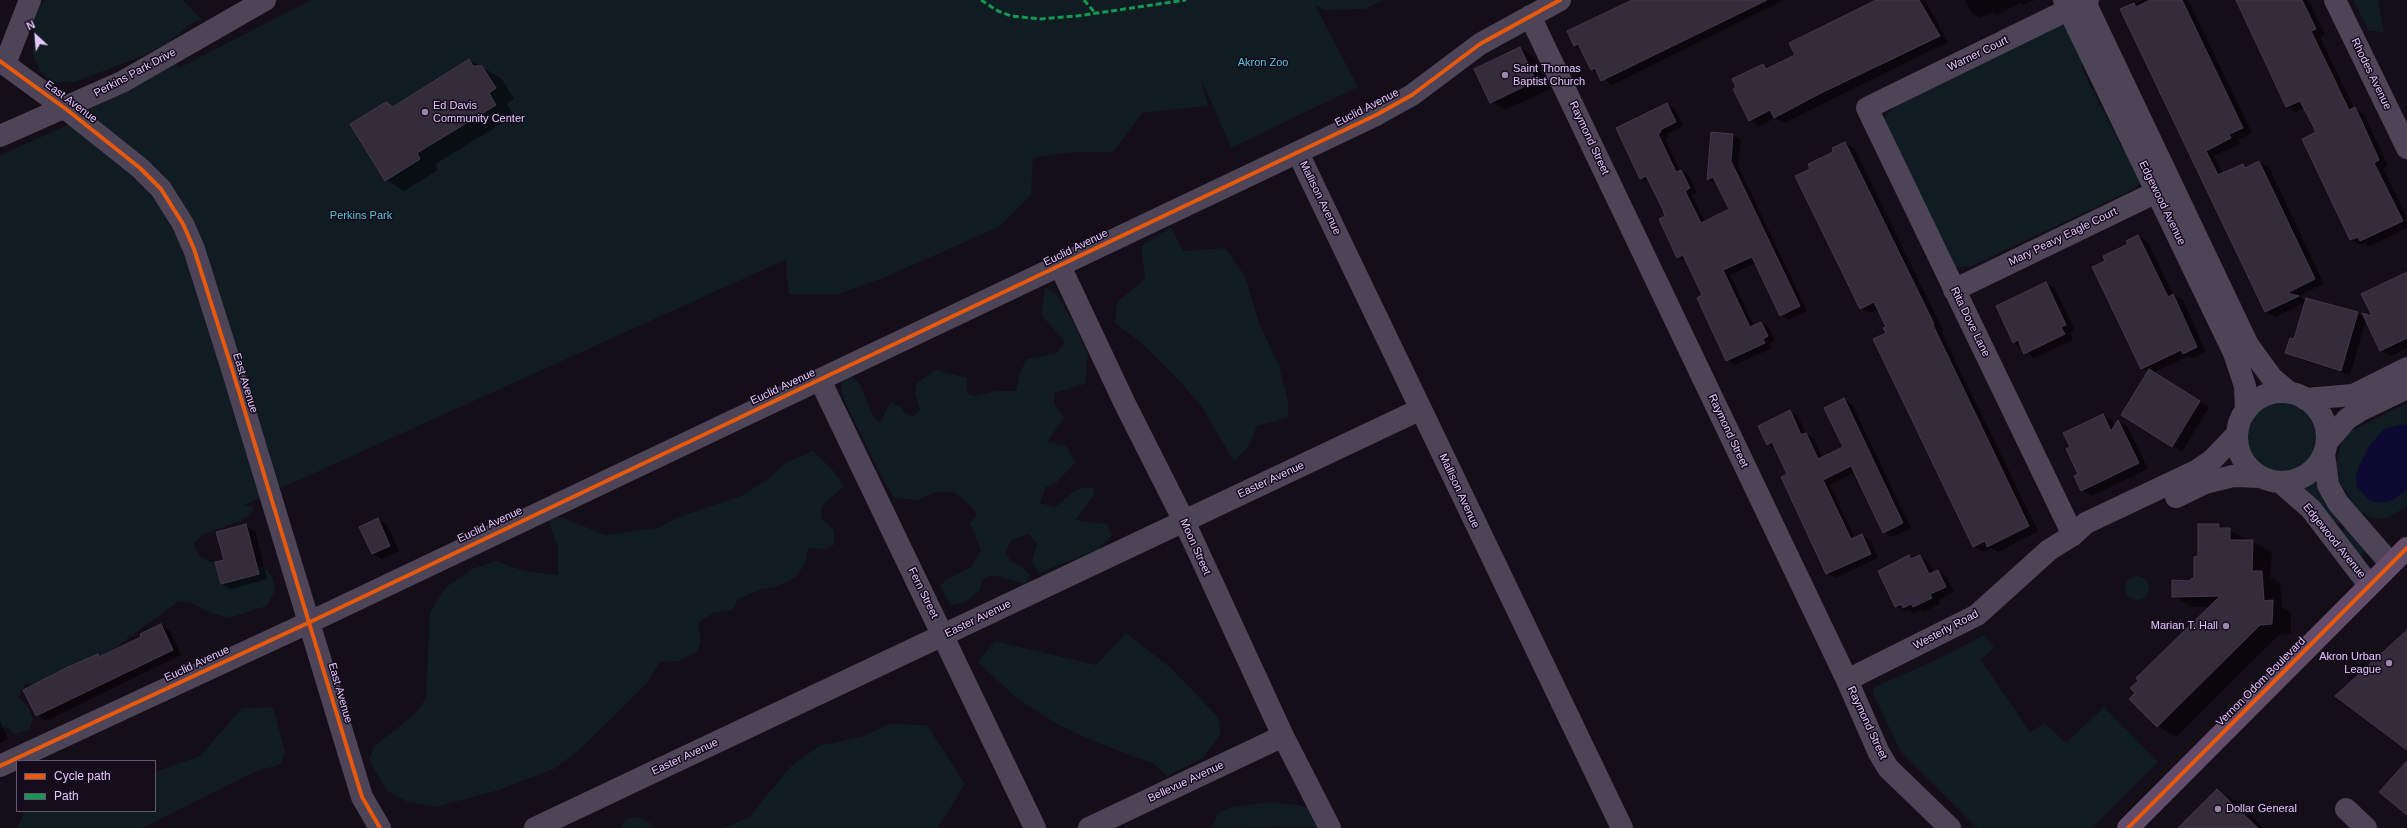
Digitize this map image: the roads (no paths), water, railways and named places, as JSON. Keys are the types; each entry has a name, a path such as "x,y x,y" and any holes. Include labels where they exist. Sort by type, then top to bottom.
{"main road":[{"name":"Vernon Odom Boulevard","path":"2128,828 2390,563 2407,548"}],"street":[{"path":"2,62 30,0"},
{"name":"Perkins Park Drive","path":"0,136 66,109 122,82 265,0"},
{"name":"Euclid Avenue","path":"0,766 310,622 1298,153 1412,95 1480,44 1560,0"},
{"name":"Rhodes Avenue","path":"2335,0 2407,148"},
{"name":"Warner Court","path":"1867,108 2078,2"},
{"name":"Edgewood Avenue","path":"2078,2 2164,189 2241,370 2246,411"},
{"name":"Raymond Street","path":"1530,16 1847,680 1879,753 1888,768 1950,828"},
{"name":"East Avenue","path":"2,62 66,109 140,168 165,194 183,224 194,249 310,622 362,797 380,828"},
{"name":"Rita Dove Lane","path":"1867,108 2073,535"},
{"name":"Mallison Avenue","path":"1298,153 1622,828"},
{"name":"Edgewood Avenue","path":"2164,189 2248,345 2272,378 2297,396"},
{"name":"Mary Peavy Eagle Court","path":"1954,290 2164,189"},
{"name":"Moon Street","path":"1060,266 1128,411 1184,521 1283,736 1330,828"},
{"path":"2407,368 2353,394 2297,396 2277,393 2265,396 2254,402 2246,411 2237,434 2238,446 2242,459 2250,469 2271,479 2302,477 2318,463 2325,448 2347,419 2361,410 2407,388"},
{"name":"Fern Street","path":"820,380 1035,828"},
{"path":"2297,396 2315,407 2322,417 2326,429 2325,448 2328,485 2338,503 2390,563"},
{"name":"Easter Avenue","path":"535,828 1421,409"},
{"name":"Westerly Road","path":"1847,680 1977,615 2049,550 2073,535 2086,523 2196,471 2212,460 2237,434"},
{"name":"Westerly Road","path":"2073,535 2103,531 2216,480 2233,476 2271,479"},
{"name":"Edgewood Avenue","path":"2271,479 2311,509 2369,585"},
{"name":"Bellevue Avenue","path":"1089,828 1283,736"},
{"path":"2346,809 2366,828"}],"place":[{"name":"Saint Thomas Baptist Church","path":"1505,75"},
{"name":"Ed Davis Community Center","path":"425,112"},
{"name":"Marian T. Hall","path":"2226,626"},
{"name":"Akron Urban League","path":"2389,663"},
{"name":"Dollar General","path":"2218,809"}],"park label":[{"name":"Akron Zoo","path":"1263,63"},
{"name":"Perkins Park","path":"361,216"}]}
